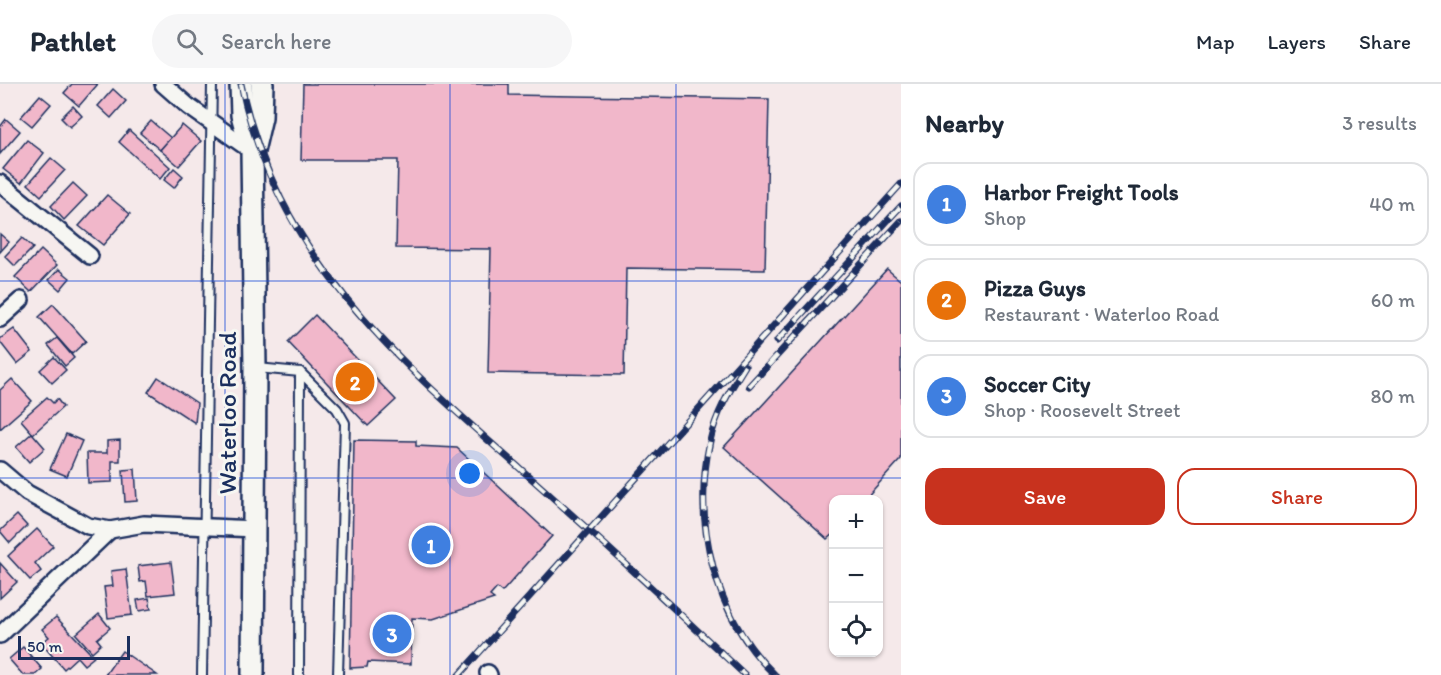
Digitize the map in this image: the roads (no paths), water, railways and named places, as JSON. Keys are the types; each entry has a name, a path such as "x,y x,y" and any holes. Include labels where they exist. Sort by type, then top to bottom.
{"main road":[{"name":"Waterloo Road","path":"241,84 242,115 252,151 255,368 253,675"},
{"name":"Waterloo Road","path":"252,151 261,117 262,84"}],"street":[{"path":"163,84 252,151"},
{"path":"0,183 90,256"},
{"path":"0,319 21,300"},
{"path":"0,470 27,493 88,526 110,530 144,524 255,529"},
{"path":"0,635 110,530"}],"lane":[{"path":"202,675 212,84"},
{"path":"255,368 300,372 337,409 345,423 338,675"},
{"path":"298,675 300,372"}],"railway":[{"path":"241,84 260,150 287,210 321,265 360,315 452,408 600,540 745,675"},
{"path":"459,675 901,184"},
{"path":"777,341 901,206"},
{"path":"749,386 901,221"},
{"path":"745,366 720,411 710,441 705,472 704,503 707,535 713,566 723,597 754,652 775,675"}],"place":[{"name":"Pizza Guys","path":"355,382"},
{"name":"Harbor Freight Tools","path":"431,545"},
{"name":"Soccer City","path":"392,634"}]}
